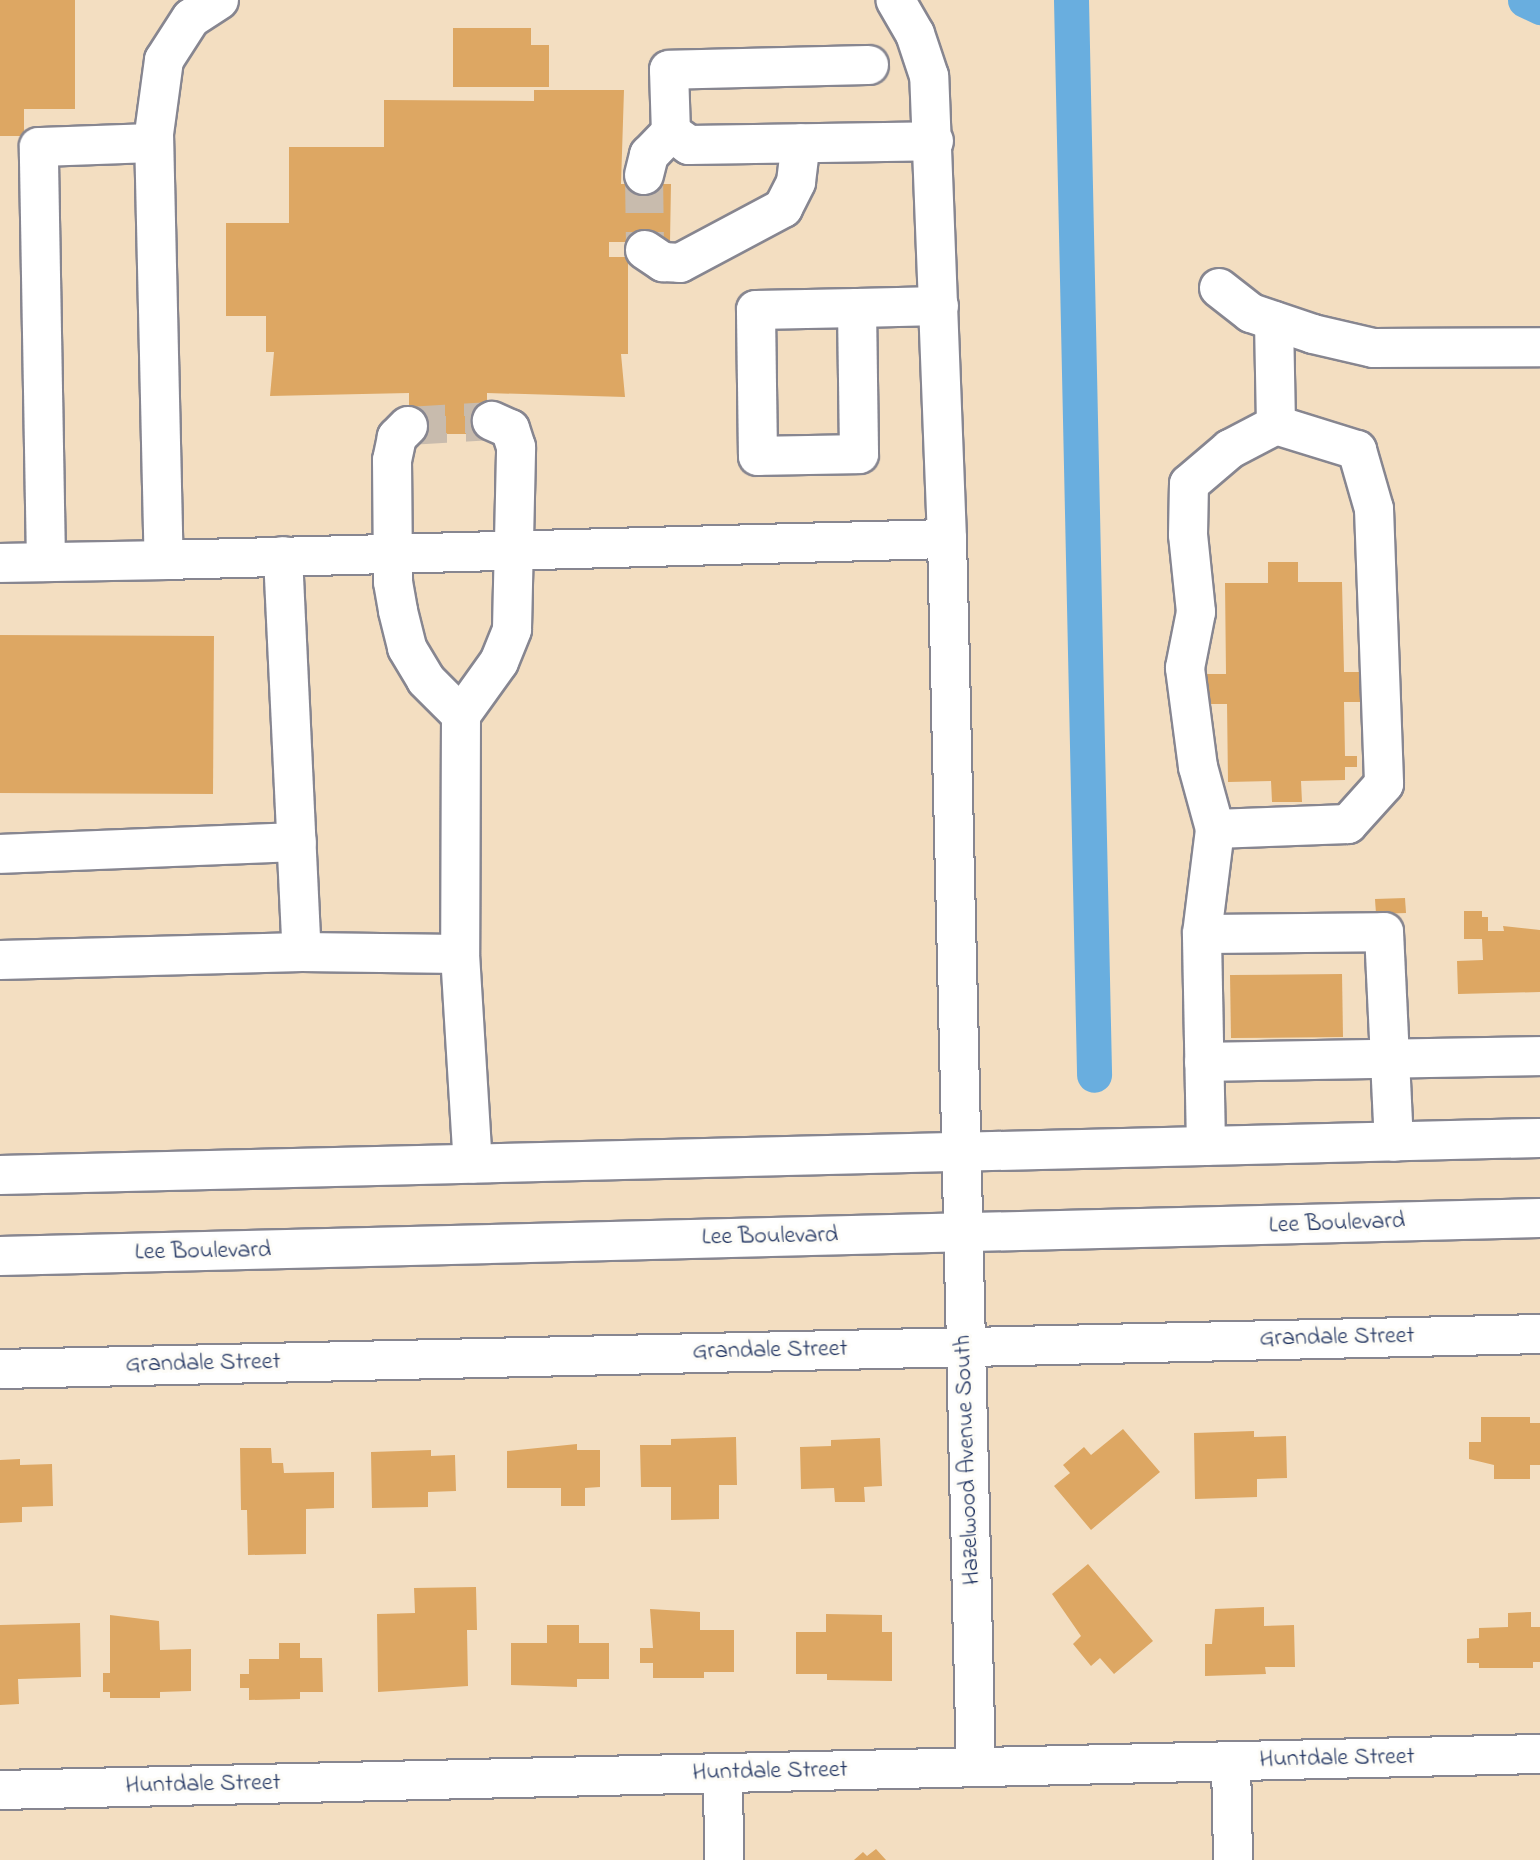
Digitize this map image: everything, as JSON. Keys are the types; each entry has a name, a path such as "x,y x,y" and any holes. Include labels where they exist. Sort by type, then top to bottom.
{"street":[{"path":"164,560 154,143 164,60 191,18 219,0"},
{"name":"Hazelwood Avenue South","path":"895,0 915,34 929,76 934,141 963,1152 965,1347 976,1767"},
{"path":"644,175 649,155 671,132 669,70 869,65"},
{"path":"671,132 689,145 934,141"},
{"path":"46,562 38,147 154,143"},
{"path":"645,250 663,262 680,263 783,208 796,182 801,143"},
{"path":"1219,288 1251,313 1373,348 1540,347"},
{"path":"857,308 859,453 758,456 756,310 939,306"},
{"path":"1274,321 1276,425"},
{"path":"473,1164 460,954 461,715 499,662 512,629 517,549 516,447 510,429 492,421"},
{"path":"1206,1146 1202,934 1215,829 1198,767 1185,668 1196,612 1188,535 1189,484 1230,449 1276,425 1357,450 1374,509 1384,784 1349,824 1215,829"},
{"path":"408,426 397,437 392,460 393,582 407,648 426,680 461,715"},
{"path":"0,563 947,539"},
{"path":"283,556 302,952"},
{"path":"0,854 297,842"},
{"path":"1202,934 1384,932 1394,1142"},
{"path":"0,960 302,952 460,954"},
{"path":"1204,1062 1540,1056"},
{"path":"0,1174 1540,1138"},
{"name":"Lee Boulevard","path":"0,1256 1540,1218"},
{"name":"Grandale Street","path":"0,1369 1540,1334"},
{"name":"Huntdale Street","path":"0,1790 1540,1754"},
{"path":"1231,1762 1233,1860"},
{"path":"723,1773 724,1860"}],"building":[{"path":"0,0 75,0 75,109 24,109 24,136 0,136"},
{"path":"453,28 531,28 531,45 549,45 549,87 453,87"},
{"path":"534,90 624,90 621,184 671,184 670,242 609,242 609,257 628,257 628,354 621,354 625,397 487,393 487,434 409,434 409,393 270,396 274,352 266,352 266,316 226,316 226,223 289,223 289,147 384,147 384,100 534,101"},
{"path":"1268,562 1298,562 1298,582 1342,582 1344,672 1365,672 1365,702 1344,702 1345,756 1357,756 1357,767 1345,767 1345,780 1301,781 1302,802 1272,802 1271,781 1228,782 1227,704 1205,704 1205,674 1226,674 1225,583 1268,583"},
{"path":"0,635 214,636 213,794 0,793"},
{"path":"1405,898 1406,913 1376,914 1375,899"},
{"path":"1464,911 1482,911 1482,917 1488,917 1488,931 1504,931 1503,926 1540,930 1540,992 1458,994 1457,961 1483,960 1482,939 1464,939"},
{"path":"1342,974 1343,1037 1231,1038 1230,975"},
{"path":"1481,1417 1530,1417 1530,1423 1540,1423 1540,1465 1530,1465 1530,1479 1494,1479 1494,1465 1469,1459 1469,1442 1481,1442"},
{"path":"1123,1429 1160,1472 1091,1530 1054,1486 1070,1473 1063,1465 1084,1447 1091,1455"},
{"path":"1254,1431 1254,1437 1286,1436 1287,1478 1257,1479 1257,1497 1195,1499 1194,1433"},
{"path":"736,1437 737,1485 719,1485 719,1519 671,1520 671,1487 641,1487 640,1445 671,1445 671,1439"},
{"path":"880,1438 882,1486 864,1487 865,1502 835,1502 834,1488 801,1489 800,1447 831,1446 831,1440"},
{"path":"577,1444 577,1450 600,1450 600,1487 585,1488 585,1506 561,1506 561,1488 507,1488 507,1451"},
{"path":"240,1448 271,1448 272,1463 283,1463 284,1473 334,1472 334,1508 306,1509 306,1554 248,1555 247,1510 241,1510"},
{"path":"431,1450 431,1456 455,1455 456,1491 428,1492 428,1507 372,1508 371,1452"},
{"path":"20,1459 20,1465 52,1464 53,1506 22,1507 22,1522 0,1523 0,1460"},
{"path":"1088,1564 1153,1641 1114,1674 1100,1658 1091,1666 1073,1644 1081,1636 1052,1594"},
{"path":"476,1587 477,1630 467,1630 468,1686 378,1692 377,1614 415,1613 414,1588"},
{"path":"1264,1607 1264,1626 1294,1625 1295,1667 1265,1667 1266,1674 1205,1676 1205,1644 1212,1644 1215,1609"},
{"path":"650,1609 700,1612 700,1630 734,1630 734,1672 704,1672 704,1678 653,1678 653,1663 640,1663 640,1648 653,1648"},
{"path":"1531,1612 1531,1627 1540,1627 1540,1662 1533,1662 1533,1668 1479,1668 1479,1663 1467,1663 1467,1639 1479,1638 1479,1628 1508,1627 1508,1613"},
{"path":"826,1614 882,1615 882,1632 892,1632 892,1681 827,1680 827,1674 796,1674 796,1632 826,1632"},
{"path":"110,1615 159,1621 160,1650 191,1649 191,1691 160,1692 160,1698 110,1698 110,1692 103,1692 103,1673 110,1673"},
{"path":"80,1623 81,1677 18,1679 19,1704 0,1705 0,1625"},
{"path":"547,1625 579,1625 579,1643 609,1643 609,1679 577,1679 577,1687 511,1685 511,1643 547,1643"},
{"path":"279,1643 300,1643 300,1658 322,1658 323,1692 300,1692 300,1699 249,1700 249,1688 240,1688 240,1674 249,1674 249,1659 279,1659"},
{"path":"876,1849 886,1860 854,1860 863,1852 867,1856"}],"waterway":[{"path":"1071,0 1094,1075"},
{"path":"1525,0 1540,7"}],"tunnel":[{"path":"644,175 645,250"},
{"path":"408,426 492,421"}]}
